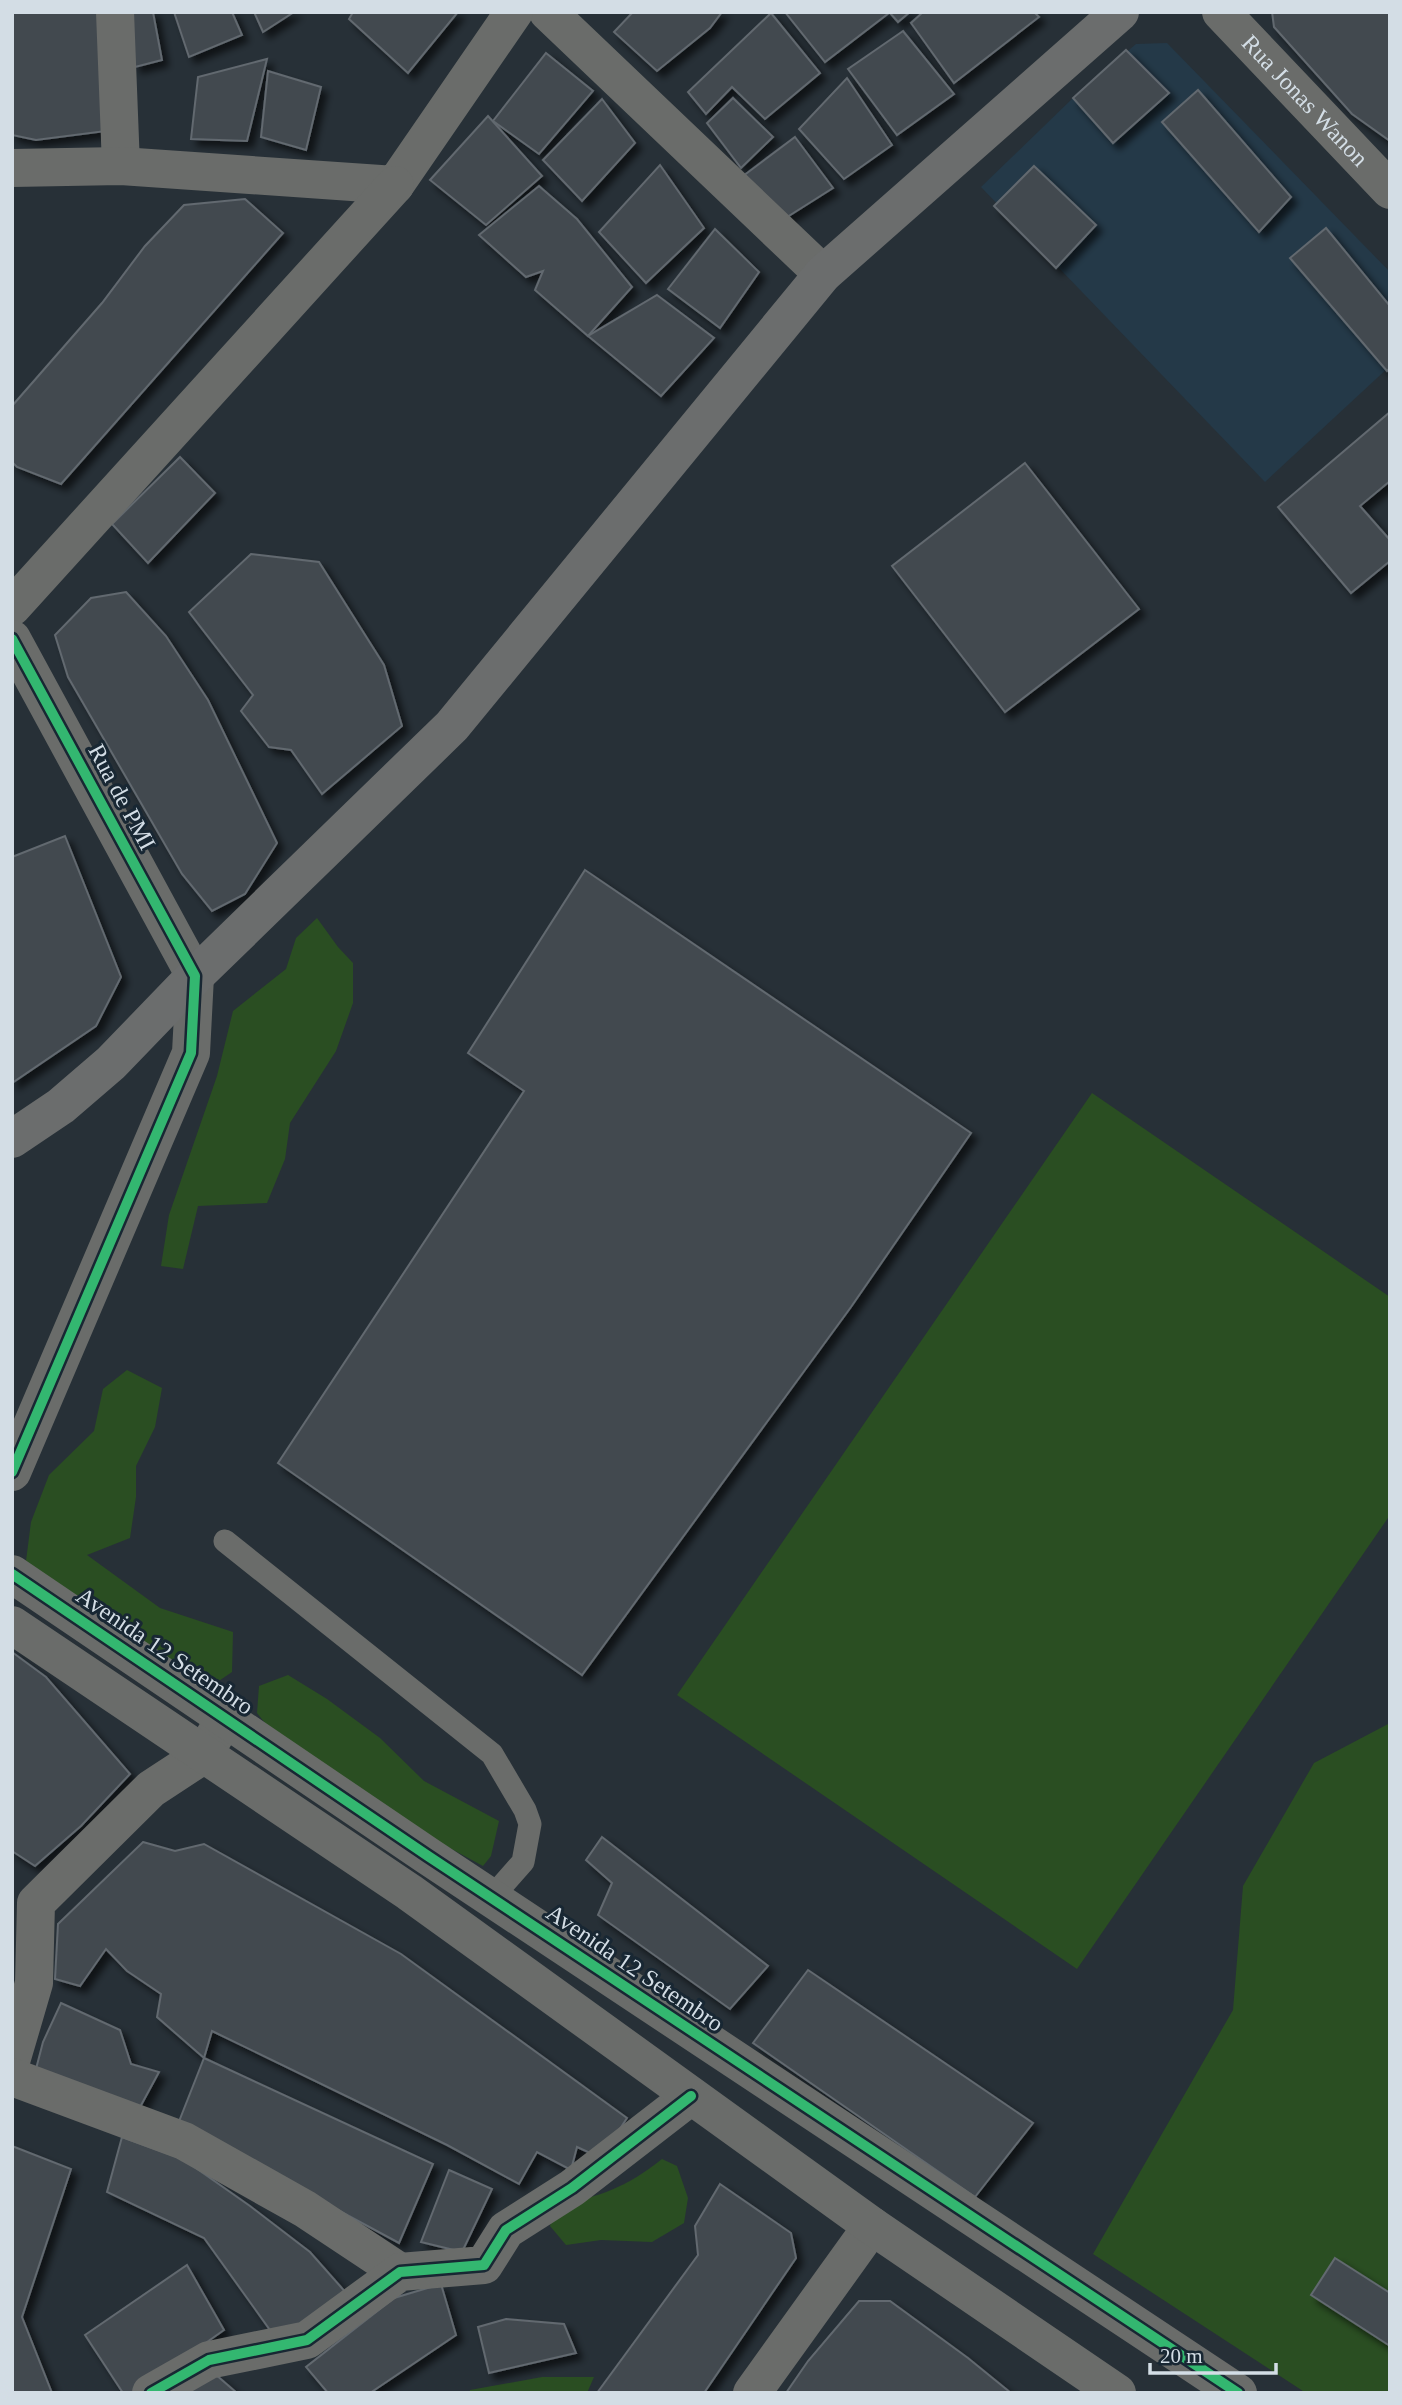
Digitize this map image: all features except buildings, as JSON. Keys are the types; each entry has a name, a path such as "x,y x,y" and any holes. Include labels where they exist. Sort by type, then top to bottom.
{"main road":[{"path":"12,1139 61,1106 111,1063 195,976 452,726 823,274 1120,12"}],"street":[{"path":"115,12 121,166"},
{"path":"12,607 395,185 514,12"},
{"path":"548,12 823,274"},
{"name":"Rua Jonas Wanon","path":"1221,12 1390,190"},
{"path":"12,168 121,166 395,185"},
{"name":"Rua de PMI","path":"12,639 195,976"},
{"path":"12,1472 191,1053 195,976"},
{"name":"Avenida 12 Setembro","path":"12,1574 428,1856 1238,2393"},
{"path":"12,1625 409,1892 872,2227 1117,2393"},
{"path":"12,2059 34,1983 24,1895 151,1789 202,1755 226,1717"},
{"path":"12,2077 184,2141 305,2209 400,2272"},
{"path":"151,2393 209,2360 307,2340 400,2272 485,2265 506,2230 572,2188 691,2096"},
{"path":"751,2393 872,2227"}],"lane":[{"path":"225,1541 492,1754 525,1810 530,1824 523,1862 492,1897"}],"shaded area":[{"path":"1167,43 1390,272 1390,366 1265,482 981,187 1073,98 1136,44"}],"green space":[{"path":"317,918 353,963 353,1003 336,1051 290,1123 285,1159 267,1203 198,1206 183,1269 161,1266 169,1215 217,1076 233,1011 286,969 296,938"},
{"path":"1092,1093 1390,1297 1390,1515 1077,1969 677,1695"},
{"path":"127,1370 162,1388 155,1427 136,1466 136,1497 130,1538 87,1555 160,1608 233,1632 232,1672 207,1689 26,1561 31,1522 49,1475 94,1431 103,1389"},
{"path":"288,1675 327,1699 380,1738 424,1781 499,1821 491,1856 483,1866 422,1833 285,1748 257,1713 259,1686"},
{"path":"1390,1723 1390,2393 1306,2393 1093,2254 1233,2010 1243,1886 1314,1763"},
{"path":"662,2159 677,2166 688,2198 684,2223 652,2242 601,2240 566,2245 550,2226 556,2205 612,2190"},
{"path":"542,2377 594,2377 587,2393 469,2393 470,2390"}],"cycle path":[{"path":"12,639 195,976 191,1053 12,1472"},
{"path":"12,1574 428,1856 1238,2393"},
{"path":"151,2393 209,2360 307,2340 400,2272 484,2265 506,2230 572,2188 691,2096"}]}
